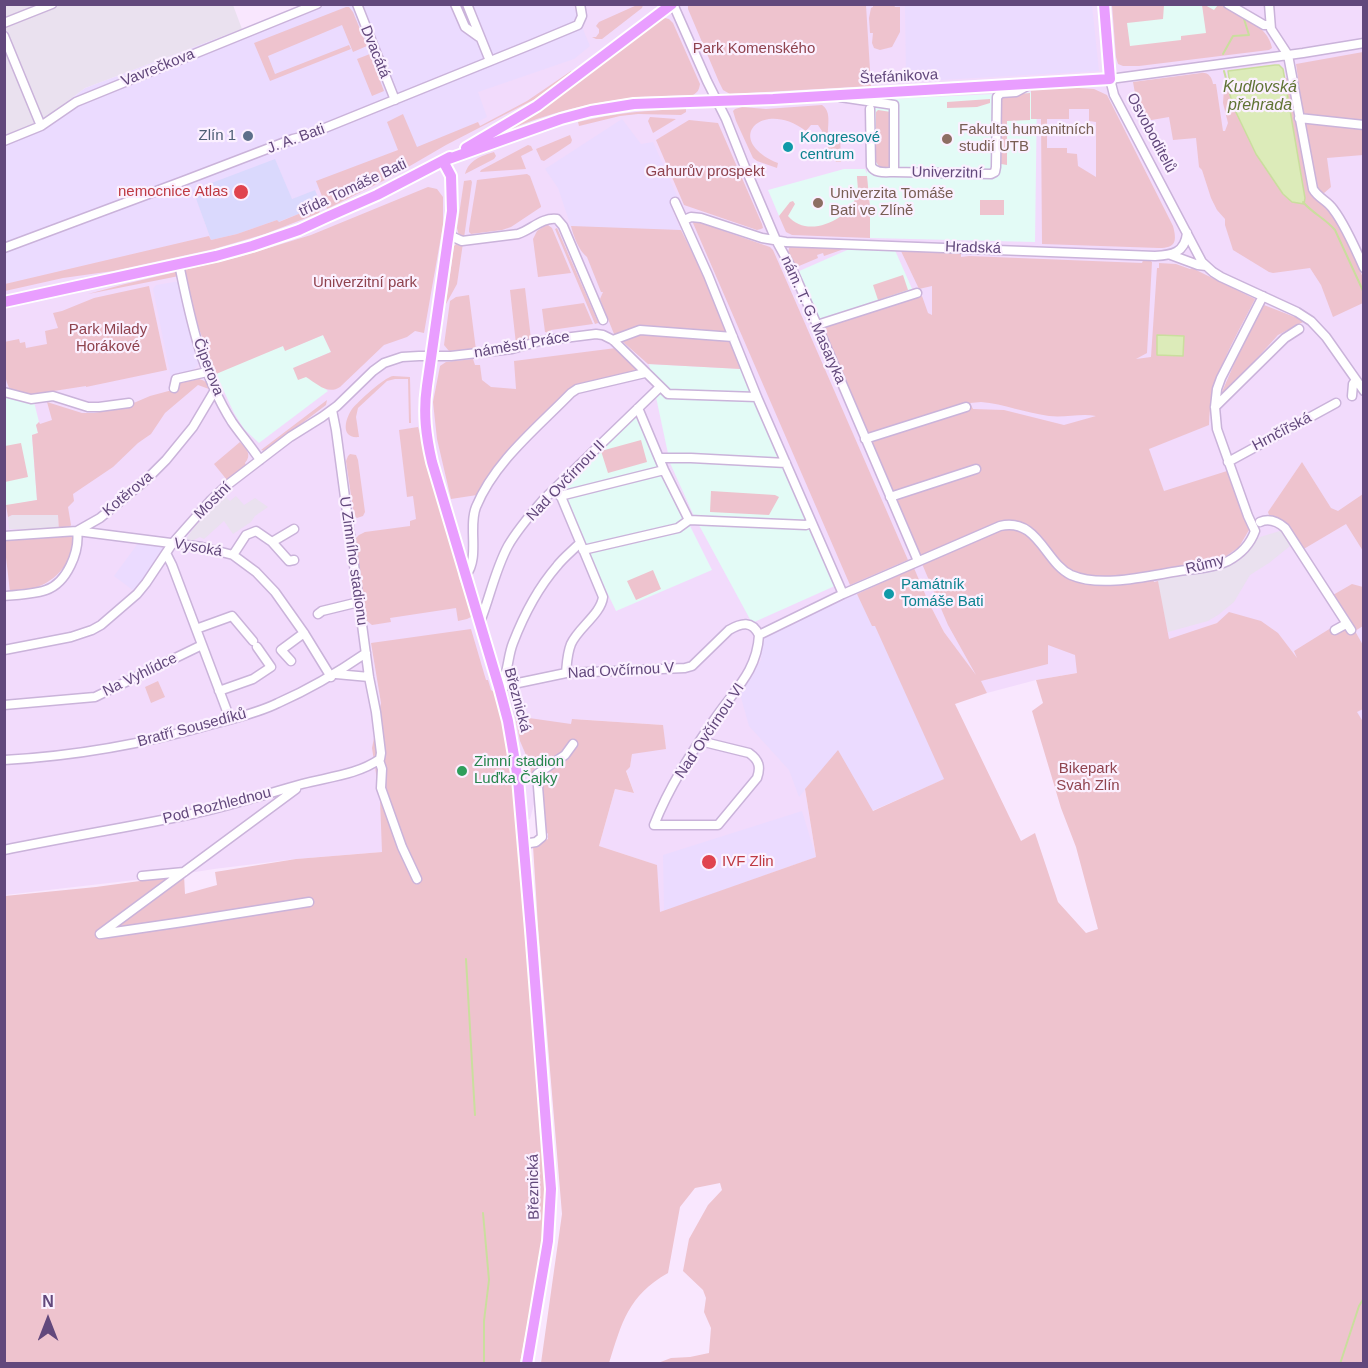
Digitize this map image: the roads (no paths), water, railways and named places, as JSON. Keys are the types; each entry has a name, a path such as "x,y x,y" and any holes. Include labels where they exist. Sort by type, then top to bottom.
{"main road":[{"name":"třída Tomáše Bati","path":"4,302 246,248 299,230 377,195 444,161 537,106 672,4"},
{"name":"Osvoboditelů","path":"1104,4 1110,79"},
{"name":"Štefánikova","path":"444,161 555,121 591,111 634,104 831,96 1110,79"},
{"name":"Březnická","path":"444,161 452,182 452,211 431,356 425,423 439,487 499,687 516,763 551,1189 548,1241 527,1364"}],"street":[{"path":"4,23 52,4"},
{"name":"Vavrečkova","path":"4,141 41,126 76,102 316,4"},
{"name":"Dvacátá","path":"357,4 395,100"},
{"path":"455,4 465,27 480,37"},
{"path":"466,4 490,61"},
{"name":"J. A. Bati","path":"4,248 304,136 578,24 582,18 580,4"},
{"name":"nám. T. G. Masaryka","path":"672,4 726,119 776,240 794,273 817,325 918,561"},
{"path":"1228,4 1264,25 1270,25"},
{"path":"1269,4 1272,33 1288,55 1314,189 1338,216 1364,268"},
{"path":"4,36 41,126"},
{"name":"Štefánikova","path":"1110,79 1364,43"},
{"name":"Osvoboditelů","path":"1110,79 1114,94 1187,233"},
{"name":"Univerzitní","path":"870,109 871,166 873,170 993,173 996,167 998,96 1001,93 1016,92 1032,84"},
{"name":"Univerzitní","path":"831,96 894,105 894,172"},
{"path":"1299,118 1364,124"},
{"path":"675,202 843,594"},
{"name":"Hradská","path":"684,220 691,217 701,218 762,238 776,240 1171,255 1206,266"},
{"path":"449,235 462,241 504,236 525,232 546,219 557,219 563,225 603,320"},
{"path":"1171,255 1183,246 1187,233"},
{"name":"Hradská","path":"1187,233 1206,266 1221,277 1297,312 1311,321 1326,337 1364,391"},
{"name":"Čiperova","path":"179,264 200,355 207,372 232,422 260,459"},
{"path":"817,325 917,293"},
{"name":"Růmy","path":"918,561 1007,524 1018,526 1033,536 1066,572 1088,579 1126,579 1220,564 1236,556 1252,540 1255,531 1217,429 1215,407 1217,388 1221,378 1263,296"},
{"path":"1215,407 1285,338 1299,329"},
{"path":"733,337 640,330 613,340 668,394 758,397"},
{"name":"náměstí Práce","path":"431,356 512,349 540,341 588,334 600,334 613,340"},
{"name":"Mostní","path":"4,650 54,641 92,630 137,594 172,544 218,493 260,459 290,436 332,410 373,370 384,363 402,357 431,356"},
{"path":"174,388 176,379 207,372"},
{"path":"466,575 472,560 475,510 494,476 513,450 577,389 645,373"},
{"path":"1352,396 1353,384 1356,380"},
{"name":"Nad Ovčírnou II","path":"480,622 508,546 531,514 559,491 660,387"},
{"name":"Kotěrova","path":"6,536 77,531 100,518 166,460 193,427 215,390"},
{"path":"4,392 31,399 53,396 88,407 129,404"},
{"name":"Hrnčířská","path":"1228,462 1336,403"},
{"path":"865,439 966,407"},
{"path":"638,408 664,470 689,520"},
{"name":"U Zimního stadionu","path":"332,410 369,677 376,712 381,753 379,760"},
{"path":"659,458 682,457 786,464"},
{"path":"890,497 976,469"},
{"path":"566,673 567,658 572,642 603,600 559,491 664,470"},
{"path":"1260,522 1266,519 1281,524 1285,528 1349,627 1335,630"},
{"path":"499,687 506,677 509,654 514,640 539,591 557,566 581,547 678,528 689,520 806,525 811,523"},
{"path":"272,542 294,529"},
{"path":"4,596 46,590 54,586 70,566 78,544 77,531"},
{"name":"Vysoká","path":"77,531 202,547 233,555 269,585 333,675"},
{"path":"233,555 246,535 256,531 272,542 289,561 294,560"},
{"path":"166,553 230,719"},
{"path":"759,634 918,561"},
{"path":"318,614 359,602"},
{"path":"196,629 232,616 271,667 253,679 219,691"},
{"name":"Nad Ovčírnou V","path":"499,687 566,673 685,668 692,666 735,626 751,624 759,634"},
{"path":"291,661 282,650 304,633"},
{"name":"Nad Ovčírnou VI","path":"700,741 749,753 758,763 757,778 718,825 654,825 662,804 677,777 700,741 720,711 742,684 750,670 756,656 759,634"},
{"name":"Na Vyhlídce","path":"4,705 95,697 202,645"},
{"name":"Bratří Sousedíků","path":"4,760 70,755 123,746 230,719 276,705 333,675 366,653"},
{"path":"333,675 369,677"},
{"path":"524,844 536,842 542,837 537,774 565,755 573,744"},
{"path":"379,760 382,769 381,788 402,847 417,879"},
{"name":"Pod Rozhlednou","path":"4,849 240,803 304,783 355,771 379,760"},
{"path":"304,783 104,931 183,922 309,902"},
{"path":"142,876 185,872"}],"water":[{"name":"Kudlovská přehrada","path":"1275,65 1283,69 1305,198 1304,204 1292,202 1283,194 1256,154 1233,106 1228,87 1230,84 1228,71"},
{"path":"1157,335 1184,336 1183,356 1157,355"}],"waterway":[{"path":"1223,54 1233,36 1249,35 1244,19"},
{"path":"1224,71 1227,82 1230,82"},
{"path":"1303,202 1335,230 1364,293"},
{"path":"466,959 475,1115"},
{"path":"483,1213 489,1280 484,1321 484,1364"},
{"path":"1340,1364 1359,1306 1364,1298"}],"place":[{"name":"Zlín 1","path":"248,136"},
{"name":"Fakulta humanitních studií UTB","path":"947,139"},
{"name":"Kongresové centrum","path":"788,147"},
{"name":"nemocnice Atlas","path":"241,192"},
{"name":"Univerzita Tomáše Bati ve Zlíně","path":"818,203"},
{"name":"Památník Tomáše Bati","path":"889,594"},
{"name":"Zimní stadion Luďka Čajky","path":"462,771"},
{"name":"IVF Zlin","path":"709,862"}],"park label":[{"name":"Park Komenského","path":"754,49"},
{"name":"Gahurův prospekt","path":"705,172"},
{"name":"Univerzitní park","path":"365,283"},
{"name":"Park Milady Horákové","path":"108,338"},
{"name":"Bikepark Svah Zlín","path":"1088,778"}]}
